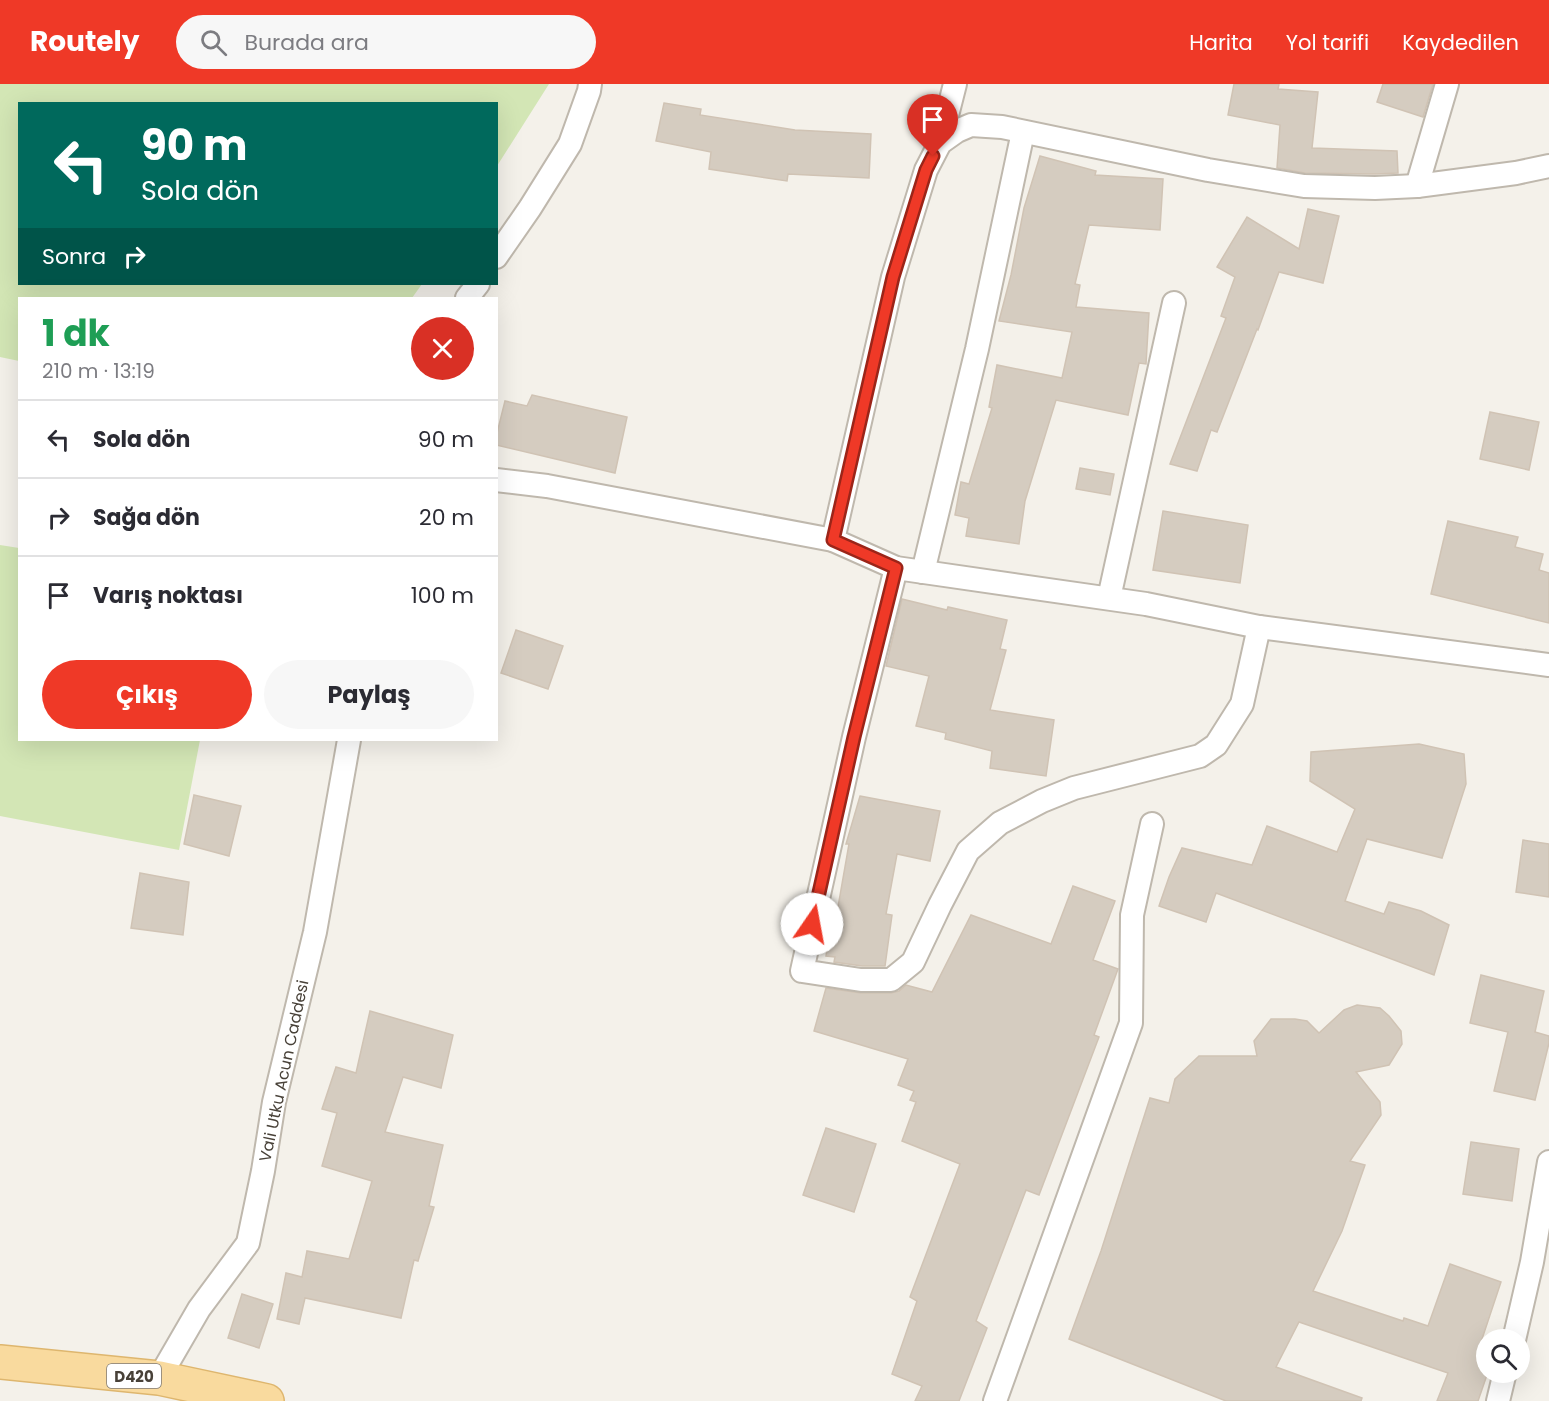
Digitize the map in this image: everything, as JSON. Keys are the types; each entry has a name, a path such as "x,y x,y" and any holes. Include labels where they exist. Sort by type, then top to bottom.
{"main road":[{"name":"D420","path":"0,1362 267,1401"}],"street":[{"path":"498,254 531,208 570,144 590,84"},
{"path":"833,540 893,277 926,170 940,143 955,84"},
{"path":"1417,186 1447,84"},
{"path":"940,143 957,131 971,125 1002,127 1208,170 1304,186 1375,188 1417,186 1516,174 1549,166"},
{"path":"923,572 977,349 1023,132"},
{"path":"468,297 477,285"},
{"path":"1109,598 1174,303"},
{"path":"498,480 547,486 833,540 896,568 1146,604 1259,627 1549,665"},
{"path":"896,568 854,737 802,971 861,980 891,980 913,962 968,851 1000,823 1042,801 1074,788 1200,756 1216,745 1242,704 1259,627"},
{"name":"Vali Utku Acun Caddesi","path":"171,1388 199,1309 248,1243 274,1102 315,932 349,741"},
{"path":"995,1401 1131,1023 1131,915 1152,824"},
{"path":"1517,1329 1532,1262 1549,1162"},
{"path":"1498,1401 1502,1383"}],"green space":[{"path":"0,84 549,84 498,164 498,102 18,102 18,285 421,285 413,297 18,297 18,361 0,357"},
{"path":"0,545 18,548 18,741 200,741 179,850 0,816"}],"building":[{"path":"1234,84 1279,84 1278,89 1318,92 1312,148 1397,151 1398,173 1305,173 1277,168 1280,125 1228,115"},
{"path":"1383,84 1433,84 1423,117 1377,102"},
{"path":"664,103 701,109 700,115 795,130 871,134 869,178 788,174 787,181 709,169 711,152 656,141"},
{"path":"1040,156 1096,171 1095,175 1163,179 1160,230 1089,225 1075,284 1080,285 1076,307 1149,313 1146,364 1139,363 1128,415 1056,400 1025,501 1019,544 966,536 969,518 955,515 961,482 969,484 992,408 989,407 997,365 1062,378 1072,332 999,321 1024,208"},
{"path":"1308,209 1339,216 1323,283 1279,272 1217,432 1211,430 1197,471 1170,464 1226,318 1221,316 1235,277 1217,267 1247,217 1299,249"},
{"path":"532,395 627,417 615,473 498,445 498,429 505,401 527,406"},
{"path":"1490,412 1539,422 1529,470 1480,459"},
{"path":"1080,468 1114,474 1110,495 1076,489"},
{"path":"1163,511 1248,525 1240,583 1153,570"},
{"path":"1448,521 1518,537 1515,547 1543,554 1539,570 1549,573 1549,623 1431,594"},
{"path":"902,599 947,610 948,607 1007,620 1000,649 1006,650 990,710 1054,720 1046,776 990,768 992,751 945,739 946,733 916,726 929,676 886,666"},
{"path":"516,630 563,646 548,689 501,673"},
{"path":"1419,744 1464,754 1466,784 1442,858 1367,839 1345,901 1384,914 1389,902 1421,911 1449,925 1434,975 1216,893 1206,922 1159,906 1182,848 1252,865 1267,826 1337,852 1355,809 1310,781 1311,752"},
{"path":"194,795 241,806 229,856 184,844"},
{"path":"860,796 940,811 930,861 897,854 886,914 892,915 885,966 834,962 835,957 826,956 833,906 838,907 849,844 846,844"},
{"path":"1523,840 1549,844 1549,897 1516,892"},
{"path":"140,873 189,882 183,935 131,928"},
{"path":"1073,886 1115,901 1093,960 1118,969 1094,1035 1099,1037 1039,1195 1026,1190 976,1321 987,1328 959,1401 915,1401 922,1386 892,1374 917,1301 910,1297 960,1164 902,1141 916,1102 910,1100 914,1091 898,1085 908,1059 814,1031 826,988 861,993 891,993 899,991 906,985 932,992 971,915 1051,944"},
{"path":"1481,975 1544,991 1535,1032 1549,1036 1549,1043 1535,1100 1494,1091 1508,1032 1470,1023"},
{"path":"1357,1005 1380,1008 1401,1031 1402,1044 1389,1065 1356,1072 1380,1102 1381,1115 1350,1161 1365,1165 1342,1231 1313,1291 1403,1321 1404,1318 1428,1326 1450,1264 1501,1282 1485,1329 1476,1329 1476,1383 1484,1383 1478,1401 1437,1401 1448,1373 1299,1322 1276,1367 1362,1398 1361,1401 1226,1401 1069,1339 1101,1251 1150,1098 1169,1103 1175,1079 1199,1056 1257,1056 1254,1041 1271,1019 1307,1021 1319,1033 1344,1010"},
{"path":"370,1011 453,1035 441,1088 403,1077 385,1132 443,1145 429,1206 434,1207 418,1261 414,1260 401,1318 305,1298 299,1324 277,1319 286,1273 302,1277 307,1251 349,1259 372,1181 322,1166 337,1113 322,1109 336,1067 356,1073"},
{"path":"826,1128 876,1144 854,1212 803,1195"},
{"path":"1471,1142 1519,1149 1512,1201 1463,1194"},
{"path":"242,1294 273,1304 259,1348 228,1338"}],"route":[{"path":"812,924 854,737 896,568 833,540 893,277 926,170 933,156"}]}
